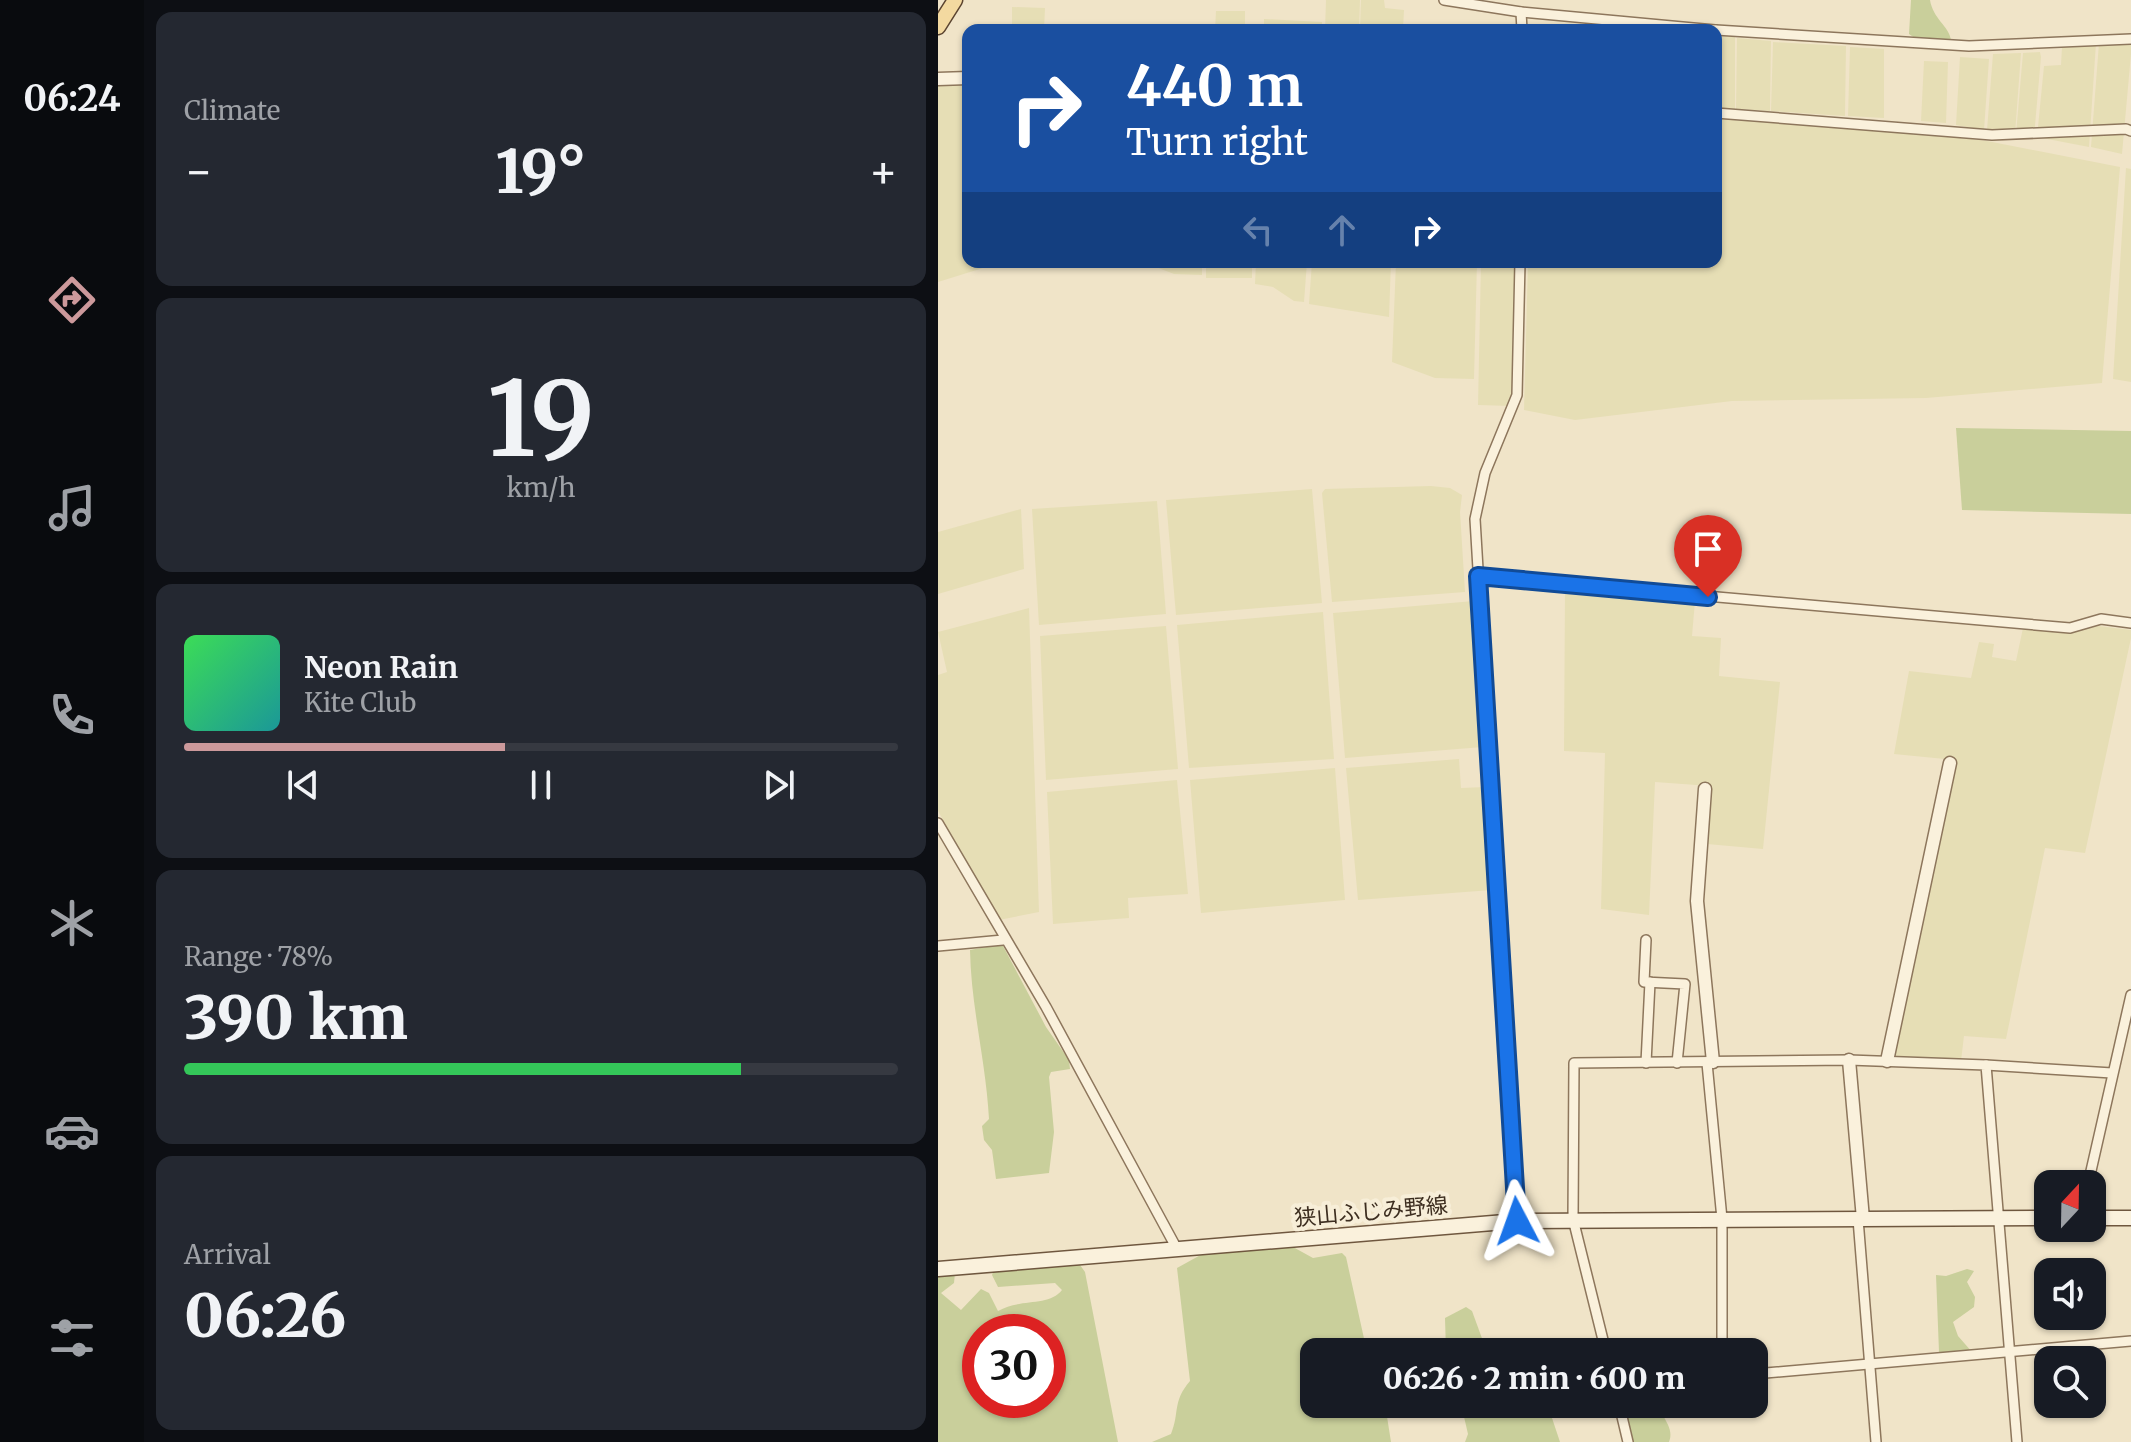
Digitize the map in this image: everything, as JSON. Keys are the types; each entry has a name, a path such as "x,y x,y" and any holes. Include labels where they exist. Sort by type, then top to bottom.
{"main road":[{"path":"938,27 955,0"},
{"name":"狭山ふじみ野線","path":"938,1269 1517,1221 2034,1218"},
{"path":"2106,1218 2131,1218"}],"street":[{"path":"1444,0 1521,12 1651,24"},
{"path":"1521,12 1522,24"},
{"path":"1722,30 1969,46 2131,39"},
{"path":"938,79 962,78"},
{"path":"1722,113 1992,135 2131,131"},
{"path":"1517,1221 1475,519 1479,495 1517,395 1520,268"},
{"path":"1478,576 2070,628 2101,619 2131,623"},
{"path":"1887,1061 1950,763"},
{"path":"1705,789 1697,901 1722,1219 1722,1338"},
{"path":"938,823 1003,940 1053,1020 1177,1249"},
{"path":"938,946 1003,940"},
{"path":"1646,940 1644,982 1703,984"},
{"path":"1646,1063 1650,982"},
{"path":"1677,1063 1685,984"},
{"path":"2091,1170 2131,995"},
{"path":"1849,1060 1876,1442"},
{"path":"1603,1338 1573,1219 1574,1063 1849,1060 2112,1073"},
{"path":"1986,1065 2017,1442"},
{"path":"1768,1373 2131,1341"},
{"path":"1622,1418 1628,1442"}],"shaded area":[{"path":"1326,0 1360,0 1359,24 1325,24"},
{"path":"1361,0 1384,0 1385,8 1404,10 1403,24 1360,24"},
{"path":"1012,7 1045,8 1044,24 1012,24"},
{"path":"1216,11 1245,11 1245,24 1215,24"},
{"path":"1264,19 1322,22 1322,24 1264,24"},
{"path":"1722,36 1735,37 1735,109 1722,108"},
{"path":"1737,38 1771,41 1770,111 1736,109"},
{"path":"2131,39 2122,154 2091,147 2099,43"},
{"path":"1773,42 1846,46 1845,116 1771,111"},
{"path":"2096,43 2089,147 2037,137 2044,66 2061,65 2062,47"},
{"path":"1850,47 1884,49 1884,118 1848,116"},
{"path":"2040,52 2034,137 2016,134 2023,53"},
{"path":"2021,53 2015,134 1987,130 1993,54"},
{"path":"1960,57 1989,59 1984,130 1956,125"},
{"path":"1924,61 1948,62 1946,123 1921,121"},
{"path":"962,83 962,268 983,268 938,282 938,85"},
{"path":"1722,119 1900,130 1987,141 2120,167 2102,383 1926,398 1732,401 1575,420 1524,410 1528,268 1722,268"},
{"path":"2126,168 2131,169 2131,382 2113,379"},
{"path":"1158,268 1202,268 1202,275 1174,274"},
{"path":"1206,268 1252,268 1252,278 1206,278"},
{"path":"1256,268 1307,268 1304,302 1294,301 1273,287 1255,284"},
{"path":"1312,268 1391,268 1389,317 1309,304"},
{"path":"1396,268 1477,268 1474,379 1435,378 1392,362"},
{"path":"1481,268 1516,268 1511,406 1478,405"},
{"path":"1450,488 1462,495 1460,512 1465,592 1332,602 1322,493 1325,489"},
{"path":"1312,489 1322,603 1176,615 1166,500"},
{"path":"1157,501 1166,614 1039,625 1032,509"},
{"path":"1021,509 1024,569 938,594 938,532"},
{"path":"1565,590 1695,601 1692,636 1721,638 1719,676 1780,682 1763,849 1707,844 1710,786 1655,782 1649,915 1601,909 1605,753 1564,751"},
{"path":"1474,601 1483,747 1345,758 1333,613"},
{"path":"1029,608 1039,912 999,920 938,811 938,675 947,672 938,632"},
{"path":"1323,612 1334,759 1189,768 1177,625"},
{"path":"1166,626 1178,769 1046,780 1040,636"},
{"path":"2098,626 2131,630 2131,638 2085,853 2045,848 2006,1039 1964,1036 1961,1061 1893,1059 1955,760 1894,754 1909,671 1971,678 1979,642 1994,644 1992,657 2016,661 2023,628 2070,633"},
{"path":"1459,759 1461,788 1485,787 1492,890 1358,900 1346,768"},
{"path":"1335,768 1345,900 1201,913 1190,780"},
{"path":"1177,780 1188,894 1128,898 1129,918 1053,924 1047,792"}],"green space":[{"path":"1911,0 1930,0 1951,40 1918,40 1909,34"},
{"path":"1956,428 2131,431 2131,514 1962,510"},
{"path":"1002,944 1046,1027 1069,1060 1070,1069 1051,1072 1049,1077 1054,1132 1049,1173 996,1179 992,1150 984,1140 982,1126 989,1119 970,950"},
{"path":"1293,1247 1313,1258 1342,1253 1346,1257 1364,1338 1300,1338 1300,1418 1387,1418 1391,1442 1152,1442 1171,1434 1178,1401 1190,1381 1177,1268 1206,1252"},
{"path":"1070,1263 1080,1265 1085,1272 1118,1442 938,1442 938,1274 955,1273 954,1283 941,1293 961,1310 981,1289 989,1293 998,1311 1050,1299 1062,1290 1055,1283 998,1287 992,1275 994,1270"},
{"path":"1967,1269 1974,1271 1967,1282 1975,1297 1974,1307 1953,1322 1958,1336 1972,1352 1939,1352 1936,1275 1946,1276"},
{"path":"1466,1307 1472,1311 1482,1338 1446,1338 1445,1318"},
{"path":"1464,1418 1552,1418 1560,1442 1465,1442 1468,1434"},
{"path":"1620,1418 1664,1418 1669,1427 1669,1442 1627,1442"}],"route":[{"path":"1517,1221 1478,576 1708,597"}]}
